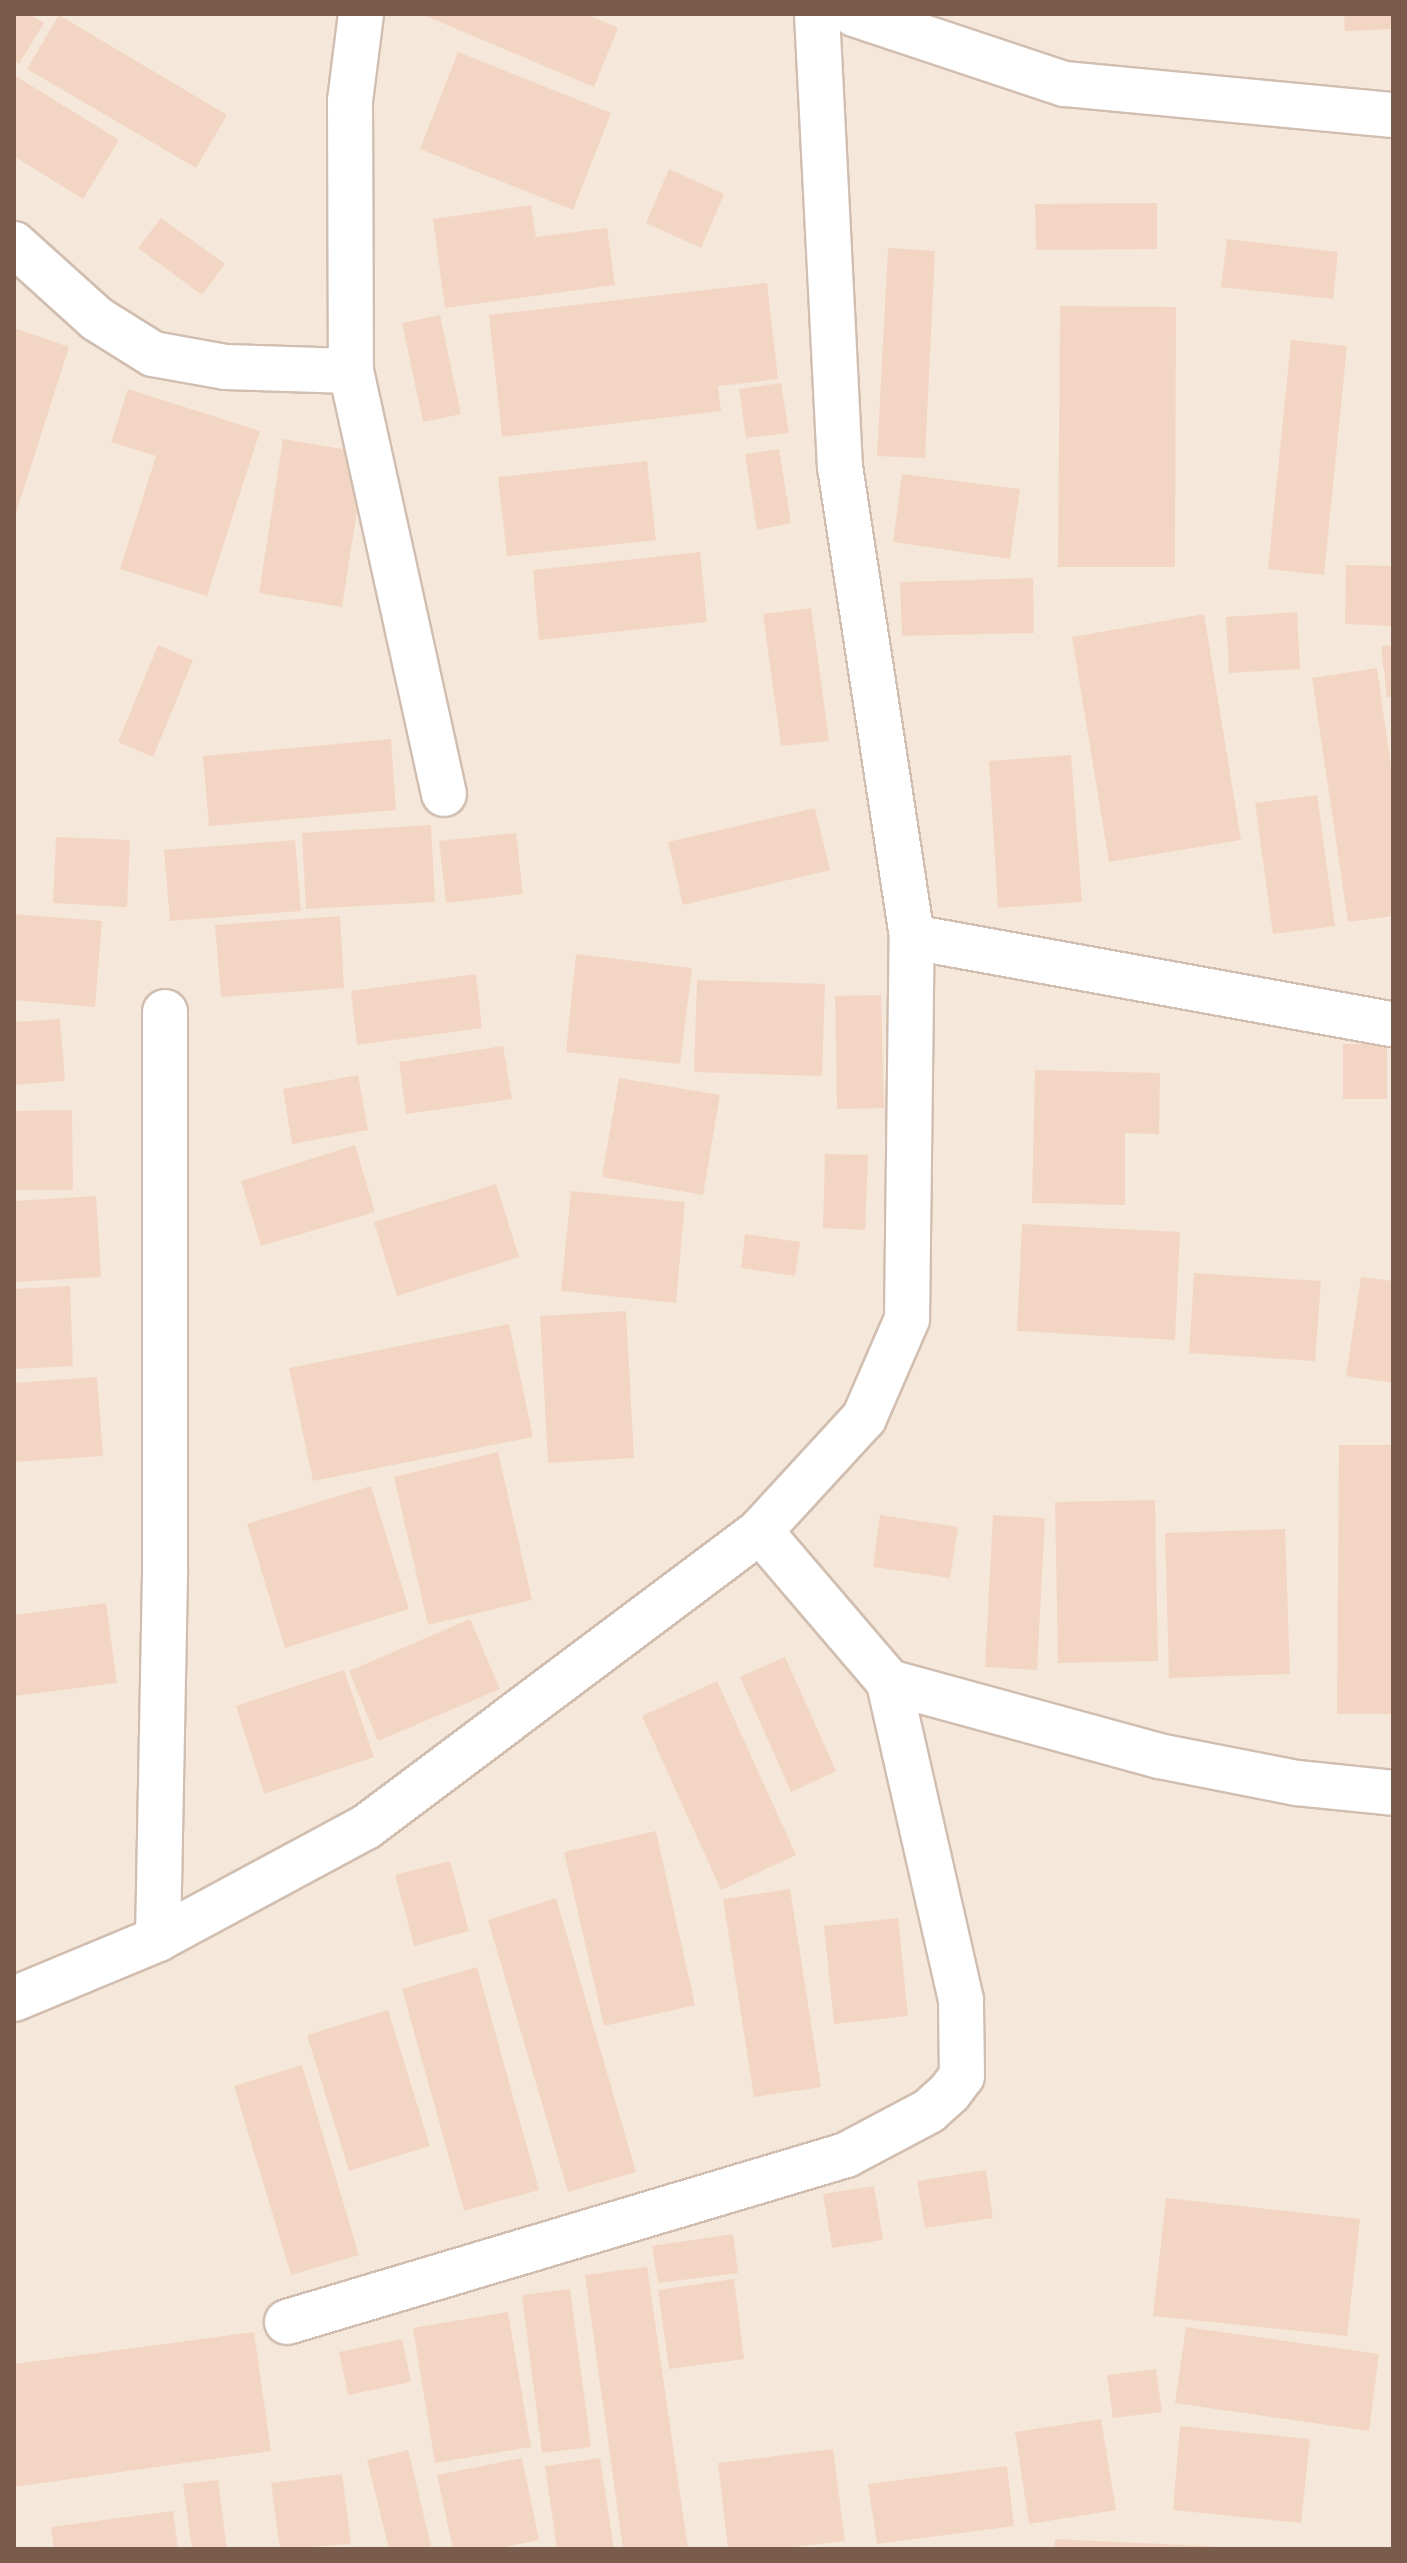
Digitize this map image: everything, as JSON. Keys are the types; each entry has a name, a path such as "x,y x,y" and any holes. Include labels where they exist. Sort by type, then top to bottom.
{"street":[{"path":"361,14 350,101 351,371 444,794"},
{"path":"14,1999 158,1939 366,1827 760,1531 864,1418 907,1319 912,937 840,468 817,14"},
{"path":"854,14 1065,84 1393,115"},
{"path":"14,244 97,319 153,354 225,367 351,371"},
{"path":"912,937 1393,1024"},
{"path":"158,1939 165,1568 165,1012"},
{"path":"287,2322 846,2155 929,2111 962,2076 961,2000 889,1682 760,1531"},
{"path":"889,1682 1159,1756 1297,1783 1393,1793"}],"shaded area":[{"path":"14,14 1393,14 1393,2549 14,2549"}],"building":[{"path":"14,14 29,14 44,23 19,64 14,61"},
{"path":"421,14 586,14 618,28 594,87"},
{"path":"1344,14 1393,14 1393,29 1345,31"},
{"path":"59,15 227,115 196,168 27,69"},
{"path":"458,52 611,113 573,210 420,149"},
{"path":"14,75 119,140 83,199 14,156"},
{"path":"669,169 724,194 701,248 646,223"},
{"path":"1157,203 1157,249 1036,250 1035,204"},
{"path":"531,205 536,237 607,228 615,285 445,308 433,219"},
{"path":"161,218 225,264 202,295 138,248"},
{"path":"1227,239 1338,252 1333,299 1221,287"},
{"path":"888,248 935,251 925,458 877,456"},
{"path":"767,283 778,379 718,386 721,411 502,437 489,315"},
{"path":"1060,306 1176,307 1175,567 1058,567"},
{"path":"440,315 461,414 423,422 402,323"},
{"path":"14,328 69,347 15,516 14,516"},
{"path":"1291,340 1347,346 1324,575 1268,569"},
{"path":"781,383 789,433 746,438 739,389"},
{"path":"128,389 260,431 207,596 120,569 156,456 111,442"},
{"path":"283,439 366,453 342,607 259,593"},
{"path":"779,449 791,523 757,530 745,454"},
{"path":"647,461 656,540 507,556 498,477"},
{"path":"902,474 1020,489 1010,559 893,542"},
{"path":"700,552 707,622 539,640 533,570"},
{"path":"1346,565 1393,566 1393,626 1345,624"},
{"path":"1033,578 1034,633 902,636 900,582"},
{"path":"811,608 829,741 781,746 763,614"},
{"path":"1297,612 1300,669 1229,673 1226,617"},
{"path":"1204,614 1241,840 1109,862 1072,637"},
{"path":"158,645 193,660 153,757 118,742"},
{"path":"1393,645 1393,697 1387,697 1381,646"},
{"path":"1377,668 1393,781 1393,916 1348,922 1312,678"},
{"path":"391,739 396,810 209,826 203,756"},
{"path":"1071,755 1082,902 998,908 989,761"},
{"path":"1317,795 1335,926 1273,934 1255,803"},
{"path":"815,808 830,870 683,905 668,842"},
{"path":"431,825 435,902 306,909 302,833"},
{"path":"516,833 523,894 446,903 439,841"},
{"path":"56,837 130,840 127,907 53,903"},
{"path":"295,840 301,911 170,921 164,850"},
{"path":"14,914 102,921 95,1007 14,1000"},
{"path":"340,916 344,988 221,997 215,925"},
{"path":"576,954 692,968 680,1064 566,1052"},
{"path":"476,974 482,1028 357,1045 351,991"},
{"path":"697,980 825,984 822,1076 694,1072"},
{"path":"881,995 884,1108 837,1109 835,996"},
{"path":"60,1019 65,1081 14,1085 14,1022"},
{"path":"1343,1044 1387,1044 1387,1099 1343,1099"},
{"path":"503,1046 512,1099 406,1114 399,1062"},
{"path":"1035,1070 1160,1073 1159,1134 1125,1133 1125,1205 1032,1203"},
{"path":"358,1075 368,1130 292,1144 283,1089"},
{"path":"619,1078 720,1095 703,1195 602,1177"},
{"path":"72,1110 73,1190 14,1190 14,1111"},
{"path":"355,1145 375,1212 261,1246 241,1181"},
{"path":"825,1154 868,1155 865,1230 823,1228"},
{"path":"496,1184 519,1257 397,1296 374,1222"},
{"path":"571,1191 685,1202 676,1303 561,1291"},
{"path":"96,1196 101,1277 14,1282 14,1201"},
{"path":"1022,1224 1180,1232 1175,1340 1017,1331"},
{"path":"745,1234 800,1242 795,1276 741,1268"},
{"path":"1194,1273 1321,1281 1315,1361 1189,1353"},
{"path":"1361,1277 1393,1281 1393,1383 1346,1376"},
{"path":"70,1286 73,1366 14,1369 14,1289"},
{"path":"626,1311 634,1458 548,1463 540,1316"},
{"path":"509,1324 533,1437 313,1481 289,1368"},
{"path":"97,1377 103,1456 14,1462 14,1383"},
{"path":"1339,1445 1393,1445 1393,1714 1337,1714"},
{"path":"498,1452 532,1600 428,1625 394,1477"},
{"path":"371,1486 409,1609 285,1648 247,1524"},
{"path":"1155,1500 1158,1661 1058,1663 1055,1502"},
{"path":"880,1515 958,1527 950,1578 873,1567"},
{"path":"993,1515 1045,1518 1037,1670 985,1667"},
{"path":"1285,1529 1290,1674 1169,1678 1165,1533"},
{"path":"106,1603 117,1683 14,1696 14,1615"},
{"path":"470,1619 500,1689 378,1741 349,1671"},
{"path":"785,1657 836,1771 791,1792 740,1677"},
{"path":"344,1670 374,1757 264,1794 236,1706"},
{"path":"717,1681 796,1855 721,1890 642,1716"},
{"path":"656,1831 695,2005 604,2026 564,1852"},
{"path":"450,1861 469,1931 414,1946 395,1875"},
{"path":"790,1889 821,2087 754,2097 723,1899"},
{"path":"556,1898 636,2172 568,2192 488,1920"},
{"path":"898,1918 908,2016 834,2024 824,1926"},
{"path":"477,1967 539,2190 464,2211 402,1989"},
{"path":"388,2010 430,2146 349,2171 307,2035"},
{"path":"302,2065 359,2255 291,2275 234,2086"},
{"path":"986,2170 993,2218 925,2228 917,2181"},
{"path":"874,2186 883,2240 832,2248 823,2194"},
{"path":"1166,2198 1360,2219 1347,2336 1153,2316"},
{"path":"733,2234 738,2273 658,2283 652,2246"},
{"path":"647,2267 688,2549 623,2549 585,2275"},
{"path":"734,2279 744,2359 669,2369 658,2290"},
{"path":"570,2289 591,2447 542,2453 522,2295"},
{"path":"508,2312 531,2447 435,2463 413,2328"},
{"path":"1186,2327 1379,2354 1369,2431 1175,2403"},
{"path":"254,2332 271,2451 14,2487 14,2364"},
{"path":"402,2339 411,2382 348,2395 339,2352"},
{"path":"1156,2369 1162,2412 1113,2418 1107,2375"},
{"path":"1101,2419 1116,2510 1029,2524 1015,2432"},
{"path":"1180,2426 1310,2439 1301,2523 1173,2510"},
{"path":"833,2449 845,2541 776,2549 728,2549 718,2463"},
{"path":"408,2450 432,2549 389,2549 367,2460"},
{"path":"522,2458 539,2540 496,2549 453,2549 437,2475"},
{"path":"600,2458 614,2549 557,2549 545,2466"},
{"path":"1007,2466 1014,2526 877,2544 868,2484"},
{"path":"342,2474 351,2544 280,2549 271,2483"},
{"path":"218,2480 227,2549 192,2549 183,2484"},
{"path":"173,2511 178,2549 54,2549 51,2527"},
{"path":"1055,2539 1228,2547 1228,2549 1054,2549"}]}
